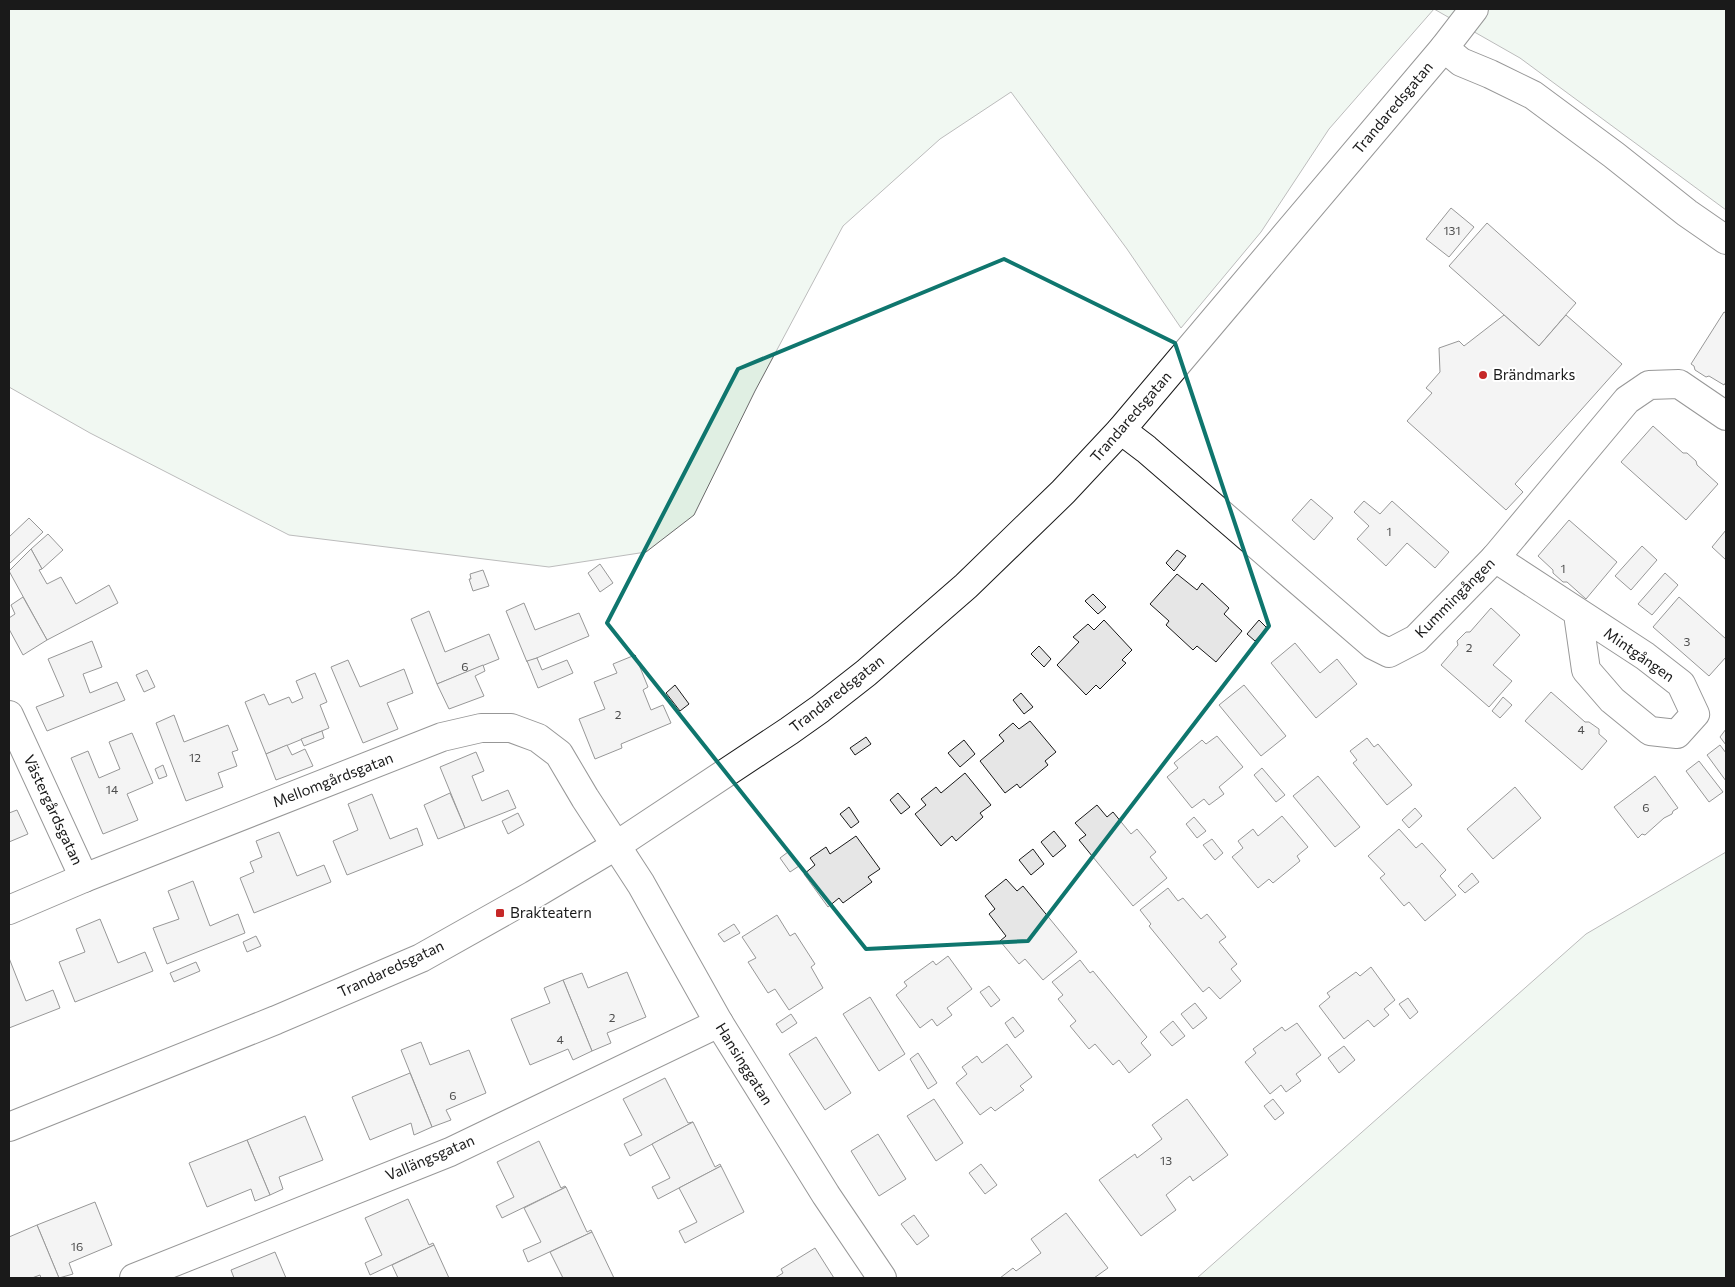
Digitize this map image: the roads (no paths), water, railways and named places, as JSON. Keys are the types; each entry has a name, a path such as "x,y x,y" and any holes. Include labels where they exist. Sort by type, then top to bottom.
{"street":[{"name":"Trandaredsgatan","path":"9,1126 276,1020 421,958 533,895 617,844 789,731 866,673 966,586 1063,492 1121,430 1444,48 1474,9"},
{"path":"1444,48 1461,62 1533,95 1614,155 1687,213 1726,240"},
{"name":"Kummingången","path":"1121,430 1146,449 1373,645 1389,653 1416,639 1495,558 1627,400 1649,385 1679,384 1726,416"},
{"name":"Mintgången","path":"1495,558 1645,656 1681,684 1695,714 1677,734 1650,731 1612,700 1586,670 1578,614"},
{"name":"Västergårdsgatan","path":"9,715 84,878"},
{"name":"Mellomgårdsgatan","path":"9,910 84,878 442,737 480,728 511,728 538,738 559,754 585,798 617,844"},
{"name":"Hansinggatan","path":"617,844 719,1024 826,1195 882,1278"},
{"name":"Vallängsgatan","path":"134,1278 450,1152 719,1024"}],"place":[{"name":"Brändmarks","path":"1483,375"},
{"name":"Brakteatern","path":"500,913"}]}
